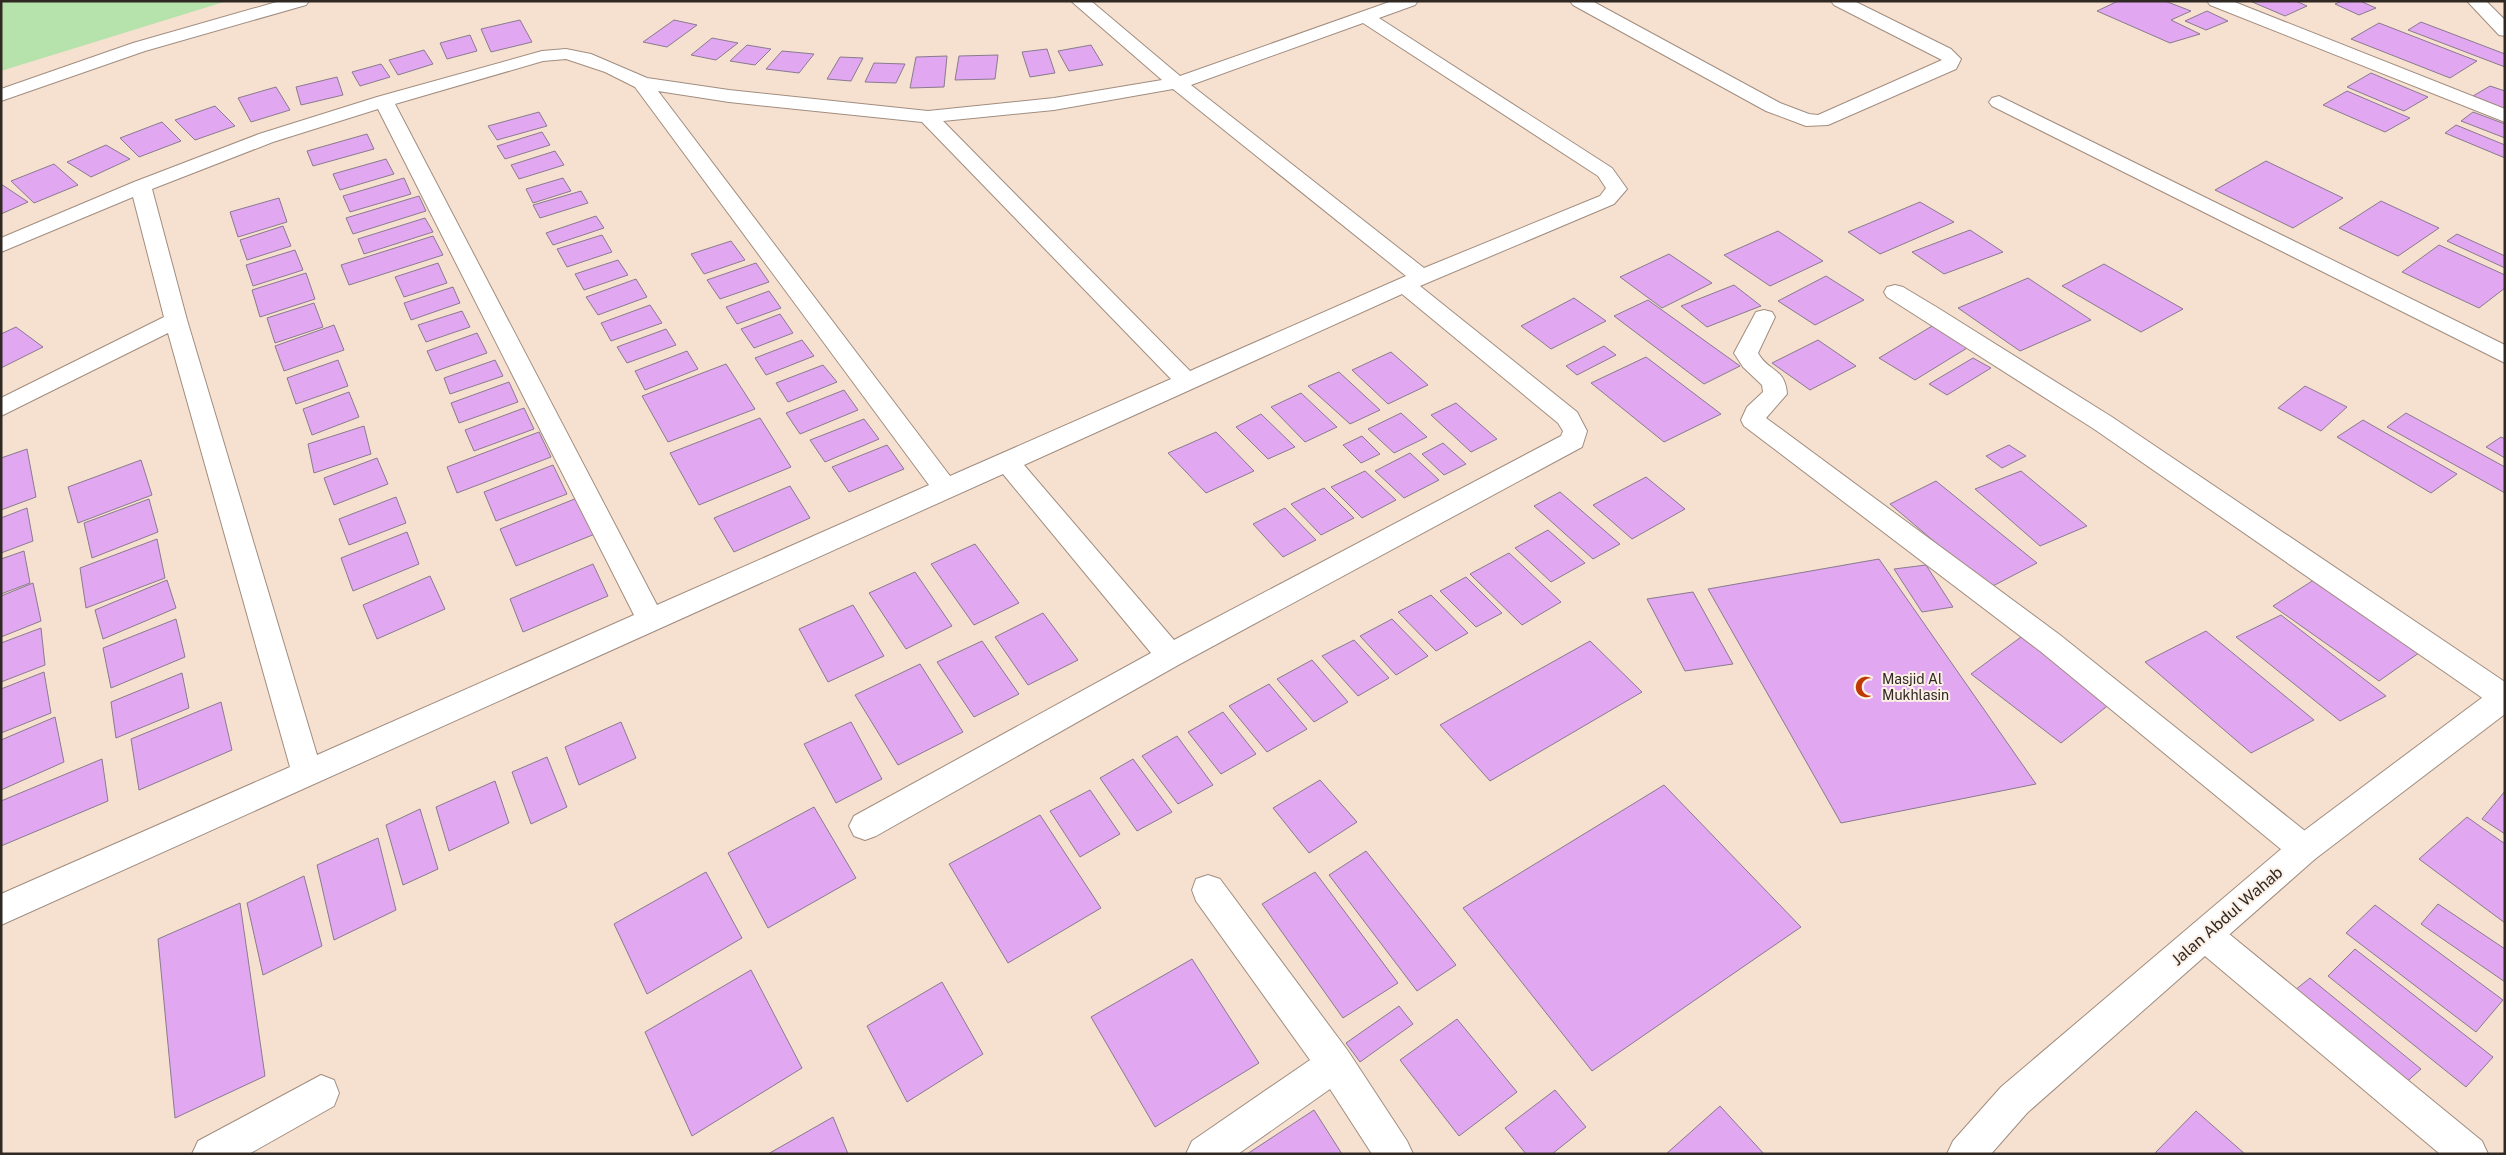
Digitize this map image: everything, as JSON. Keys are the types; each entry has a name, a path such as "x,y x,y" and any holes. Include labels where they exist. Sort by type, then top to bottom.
{"street":[{"path":"1,95 139,47 300,1"},
{"path":"865,826 1170,656 1573,441 1575,431 1568,418 1413,281 1080,1"},
{"path":"1,246 141,186 266,138 384,101 542,56 566,54 612,68 642,82 729,96 928,118 1054,104 1177,83 1409,1"},
{"path":"1580,1 1773,107 1806,120 1821,121 1949,65 1952,59 1945,53 1840,1"},
{"path":"2216,1 2505,116"},
{"path":"2476,1 2505,31"},
{"path":"1,910 1413,281 1607,200 1617,189 1605,172 1366,17"},
{"path":"642,82 946,489"},
{"path":"384,101 650,621"},
{"path":"1999,102 2505,355"},
{"path":"928,118 1187,382"},
{"path":"141,186 176,320 307,774"},
{"path":"1895,292 1995,354 2170,468 2381,615 2504,697"},
{"path":"1764,317 1758,333 1749,344 1746,353 1751,362 1774,382 1774,394 1756,413 1753,420 2050,643 2304,849"},
{"path":"1,408 176,320"},
{"path":"1007,462 1170,656"},
{"name":"Jalan Abdul Wahab","path":"1966,1154 2014,1100 2304,849 2504,697"},
{"path":"1208,890 1335,1064 1394,1154"},
{"path":"2204,935 2469,1154"},
{"path":"1205,1154 1335,1064"},
{"path":"211,1154 321,1093"}],"green space":[{"path":"1,1 227,1 1,71"}],"building":[{"path":"2118,1 2165,1 2191,11 2171,20 2200,34 2170,43 2097,11"},
{"path":"2250,1 2296,1 2307,6 2285,16"},
{"path":"2342,1 2360,1 2376,8 2359,15 2335,4"},
{"path":"2207,11 2228,21 2206,30 2185,21"},
{"path":"520,20 532,42 491,52 481,29"},
{"path":"674,20 697,25 667,47 643,42"},
{"path":"2421,22 2505,54 2505,67 2408,30"},
{"path":"2379,23 2477,61 2450,78 2351,39"},
{"path":"470,35 477,51 447,59 440,43"},
{"path":"712,38 738,43 716,60 691,55"},
{"path":"747,45 771,49 755,65 730,61"},
{"path":"1091,45 1103,65 1069,71 1058,51"},
{"path":"1047,49 1055,73 1030,77 1022,52"},
{"path":"424,50 433,64 398,75 389,60"},
{"path":"782,51 814,54 799,73 766,69"},
{"path":"998,55 995,79 955,80 959,56"},
{"path":"947,56 944,87 910,88 916,57"},
{"path":"840,57 863,58 851,81 827,79"},
{"path":"874,63 905,64 896,83 865,82"},
{"path":"381,64 390,77 360,86 352,72"},
{"path":"2371,73 2428,97 2404,111 2347,87"},
{"path":"337,77 343,95 301,105 296,87"},
{"path":"2490,86 2505,91 2505,109 2473,96"},
{"path":"276,87 290,110 251,122 238,98"},
{"path":"2347,91 2410,118 2385,132 2323,105"},
{"path":"215,106 235,126 195,140 175,120"},
{"path":"539,112 547,126 497,140 488,126"},
{"path":"2473,112 2505,124 2505,138 2461,121"},
{"path":"162,122 181,141 139,157 120,138"},
{"path":"2456,125 2505,145 2505,158 2445,133"},
{"path":"542,132 550,145 505,159 497,146"},
{"path":"367,134 374,149 313,166 307,151"},
{"path":"106,145 130,159 91,177 67,162"},
{"path":"555,151 564,165 519,179 511,165"},
{"path":"386,159 394,174 340,190 333,174"},
{"path":"2266,161 2343,198 2293,228 2215,190"},
{"path":"54,164 78,185 34,203 11,181"},
{"path":"404,178 411,194 350,212 343,196"},
{"path":"563,178 571,191 533,203 526,189"},
{"path":"1,184 28,202 1,214"},
{"path":"581,191 588,203 540,218 533,205"},
{"path":"419,196 426,211 353,234 346,218"},
{"path":"279,198 287,222 238,237 230,212"},
{"path":"2381,201 2439,228 2398,256 2339,228"},
{"path":"1920,202 1954,222 1880,254 1848,232"},
{"path":"596,216 604,228 553,245 546,233"},
{"path":"425,218 433,232 364,254 358,239"},
{"path":"283,226 291,246 247,260 240,240"},
{"path":"1970,230 2003,252 1944,274 1912,252"},
{"path":"1778,231 1823,261 1770,286 1724,255"},
{"path":"2457,234 2505,256 2505,268 2447,241"},
{"path":"602,235 612,252 567,267 557,249"},
{"path":"433,236 443,255 349,285 341,265"},
{"path":"731,241 745,260 704,274 691,254"},
{"path":"2439,245 2505,275 2505,288 2479,308 2402,272"},
{"path":"295,250 303,270 253,286 246,265"},
{"path":"1669,254 1712,283 1662,308 1620,277"},
{"path":"618,260 628,275 584,290 575,274"},
{"path":"438,263 447,283 404,297 395,277"},
{"path":"756,263 769,282 720,299 707,280"},
{"path":"2104,264 2183,309 2141,332 2062,286"},
{"path":"306,273 315,299 260,317 252,290"},
{"path":"1826,276 1864,300 1815,325 1778,301"},
{"path":"2028,278 2091,320 2020,351 1958,308"},
{"path":"636,279 647,297 598,315 586,297"},
{"path":"1734,285 1761,306 1707,327 1681,306"},
{"path":"453,287 460,303 411,320 404,303"},
{"path":"769,291 781,308 737,324 726,307"},
{"path":"1574,298 1606,321 1551,349 1521,326"},
{"path":"1648,300 1740,366 1704,384 1614,316"},
{"path":"314,303 323,327 275,343 267,318"},
{"path":"650,305 662,323 611,341 601,323"},
{"path":"462,311 470,327 426,342 418,325"},
{"path":"780,314 793,333 754,348 741,329"},
{"path":"1937,323 1972,345 1915,380 1879,358"},
{"path":"334,325 344,350 284,371 275,346"},
{"path":"16,327 43,347 1,368 1,334"},
{"path":"666,329 676,345 627,363 617,347"},
{"path":"477,333 487,353 436,371 427,351"},
{"path":"802,340 814,356 766,375 755,358"},
{"path":"1818,340 1856,366 1810,390 1772,363"},
{"path":"1604,346 1616,355 1577,375 1566,366"},
{"path":"687,351 698,369 645,390 635,371"},
{"path":"1391,352 1428,385 1388,404 1352,370"},
{"path":"1646,357 1721,414 1664,442 1591,383"},
{"path":"1973,358 1991,368 1947,395 1929,384"},
{"path":"338,360 348,386 296,404 287,378"},
{"path":"495,360 503,376 450,394 444,378"},
{"path":"726,364 755,409 668,442 642,396"},
{"path":"823,365 837,382 788,402 776,383"},
{"path":"1339,372 1380,410 1350,424 1308,386"},
{"path":"509,382 518,402 459,423 451,403"},
{"path":"2305,386 2347,407 2321,431 2278,408"},
{"path":"844,390 858,410 800,434 786,413"},
{"path":"349,392 359,417 312,435 303,409"},
{"path":"1301,393 1337,427 1305,442 1271,407"},
{"path":"1456,403 1497,439 1471,452 1431,415"},
{"path":"524,408 534,429 474,451 465,430"},
{"path":"1401,413 1427,437 1394,453 1368,429"},
{"path":"2406,413 2505,467 2505,493 2387,427"},
{"path":"1261,414 1295,447 1268,459 1236,427"},
{"path":"760,418 791,467 699,505 670,453"},
{"path":"864,419 879,439 825,462 810,440"},
{"path":"2363,420 2457,474 2431,493 2337,437"},
{"path":"364,426 371,454 314,473 308,444"},
{"path":"539,432 551,457 457,493 447,467"},
{"path":"1216,432 1254,471 1206,493 1168,453"},
{"path":"1362,436 1380,454 1361,463 1343,445"},
{"path":"2501,437 2505,439 2505,458 2486,447"},
{"path":"1443,443 1466,464 1444,475 1422,454"},
{"path":"887,445 904,469 849,492 832,467"},
{"path":"2009,445 2026,456 2002,468 1986,456"},
{"path":"27,449 36,497 1,510 1,458"},
{"path":"1410,453 1439,480 1404,498 1375,471"},
{"path":"377,458 388,484 334,505 324,478"},
{"path":"141,460 152,495 78,523 68,487"},
{"path":"553,465 567,494 496,521 484,492"},
{"path":"1365,471 1396,500 1362,518 1331,487"},
{"path":"2021,471 2087,526 2040,546 1975,489"},
{"path":"1646,477 1685,509 1632,539 1593,505"},
{"path":"1936,481 2037,563 1989,588 1890,504"},
{"path":"790,486 810,518 734,552 714,518"},
{"path":"1324,488 1354,518 1321,535 1291,504"},
{"path":"1560,492 1620,544 1593,559 1534,506"},
{"path":"396,497 406,523 349,545 339,519"},
{"path":"577,498 595,534 516,566 500,529"},
{"path":"149,499 158,532 92,558 84,523"},
{"path":"27,508 33,541 1,553 1,518"},
{"path":"1285,508 1316,540 1283,557 1253,524"},
{"path":"1548,530 1585,563 1551,582 1515,548"},
{"path":"407,532 419,564 353,591 341,558"},
{"path":"157,539 165,578 86,608 80,568"},
{"path":"975,544 1019,603 974,625 931,564"},
{"path":"24,551 30,583 1,594 1,559"},
{"path":"1509,553 1561,602 1522,625 1470,574"},
{"name":"Masjid Al Mukhlasin","path":"1879,559 2036,784 1841,823 1708,589"},
{"path":"593,564 608,596 523,632 510,599"},
{"path":"1926,565 1953,607 1922,612 1894,569"},
{"path":"915,572 952,626 906,649 869,593"},
{"path":"430,576 445,609 377,639 363,605"},
{"path":"2320,576 2426,648 2379,681 2273,606"},
{"path":"1466,577 1502,613 1476,627 1440,591"},
{"path":"167,580 176,608 103,639 95,610"},
{"path":"33,583 41,621 1,637 1,596"},
{"path":"1693,592 1733,664 1685,671 1647,599"},
{"path":"1431,595 1468,633 1436,651 1398,612"},
{"path":"853,605 884,656 828,682 799,629"},
{"path":"1043,613 1078,660 1028,685 995,637"},
{"path":"2281,615 2386,696 2340,721 2236,637"},
{"path":"176,619 185,657 111,688 103,648"},
{"path":"1392,619 1428,656 1396,675 1360,636"},
{"path":"41,628 45,665 1,682 1,643"},
{"path":"2206,631 2314,720 2251,753 2145,662"},
{"path":"2021,637 2111,703 2061,743 1971,674"},
{"path":"1354,640 1389,678 1358,696 1322,656"},
{"path":"982,641 1019,694 974,717 937,662"},
{"path":"1590,641 1642,692 1490,781 1440,725"},
{"path":"1312,660 1348,702 1314,722 1277,679"},
{"path":"920,664 963,732 898,765 855,695"},
{"path":"44,672 51,713 1,733 1,689"},
{"path":"182,673 189,708 116,738 111,702"},
{"path":"1269,684 1307,729 1267,752 1229,706"},
{"path":"221,702 232,750 139,790 131,739"},
{"path":"1223,712 1256,754 1221,774 1188,732"},
{"path":"55,717 64,762 1,790 1,740"},
{"path":"621,722 636,758 579,785 565,747"},
{"path":"851,722 882,779 836,803 804,744"},
{"path":"1177,736 1213,785 1178,804 1142,756"},
{"path":"547,757 567,807 531,824 512,772"},
{"path":"102,759 108,801 1,846 1,801"},
{"path":"1133,759 1172,812 1137,831 1100,778"},
{"path":"1320,780 1357,822 1309,853 1273,808"},
{"path":"495,781 509,823 449,851 436,807"},
{"path":"1664,785 1801,927 1592,1071 1463,908"},
{"path":"1090,790 1120,834 1080,857 1050,811"},
{"path":"2505,791 2505,834 2482,819"},
{"path":"814,807 856,878 768,928 728,853"},
{"path":"420,809 438,869 403,885 386,825"},
{"path":"1040,815 1101,908 1008,963 949,864"},
{"path":"2467,817 2505,844 2505,923 2419,859"},
{"path":"378,838 396,910 334,940 317,865"},
{"path":"1366,851 1456,965 1417,991 1329,875"},
{"path":"706,872 742,938 647,994 614,924"},
{"path":"1315,872 1398,983 1343,1018 1262,904"},
{"path":"304,876 322,946 263,975 247,903"},
{"path":"240,903 265,1076 175,1118 158,939"},
{"path":"2438,904 2505,949 2505,982 2421,924"},
{"path":"2375,905 2503,1000 2476,1032 2346,933"},
{"path":"2355,949 2493,1057 2466,1087 2328,976"},
{"path":"1192,959 1259,1063 1155,1127 1091,1017"},
{"path":"751,970 802,1068 692,1136 645,1032"},
{"path":"2310,978 2421,1069 2401,1087 2290,994"},
{"path":"942,982 983,1054 907,1102 867,1026"},
{"path":"1399,1006 1413,1024 1360,1062 1346,1043"},
{"path":"1457,1019 1517,1092 1459,1136 1400,1060"},
{"path":"1555,1090 1586,1127 1552,1154 1526,1154 1505,1128"},
{"path":"1720,1106 1764,1154 1666,1154"},
{"path":"1314,1110 1342,1154 1247,1154"},
{"path":"2196,1111 2245,1154 2154,1154"},
{"path":"833,1117 848,1154 768,1154"}],"place":[{"name":"Masjid Al Mukhlasin","path":"1866,687"}]}
